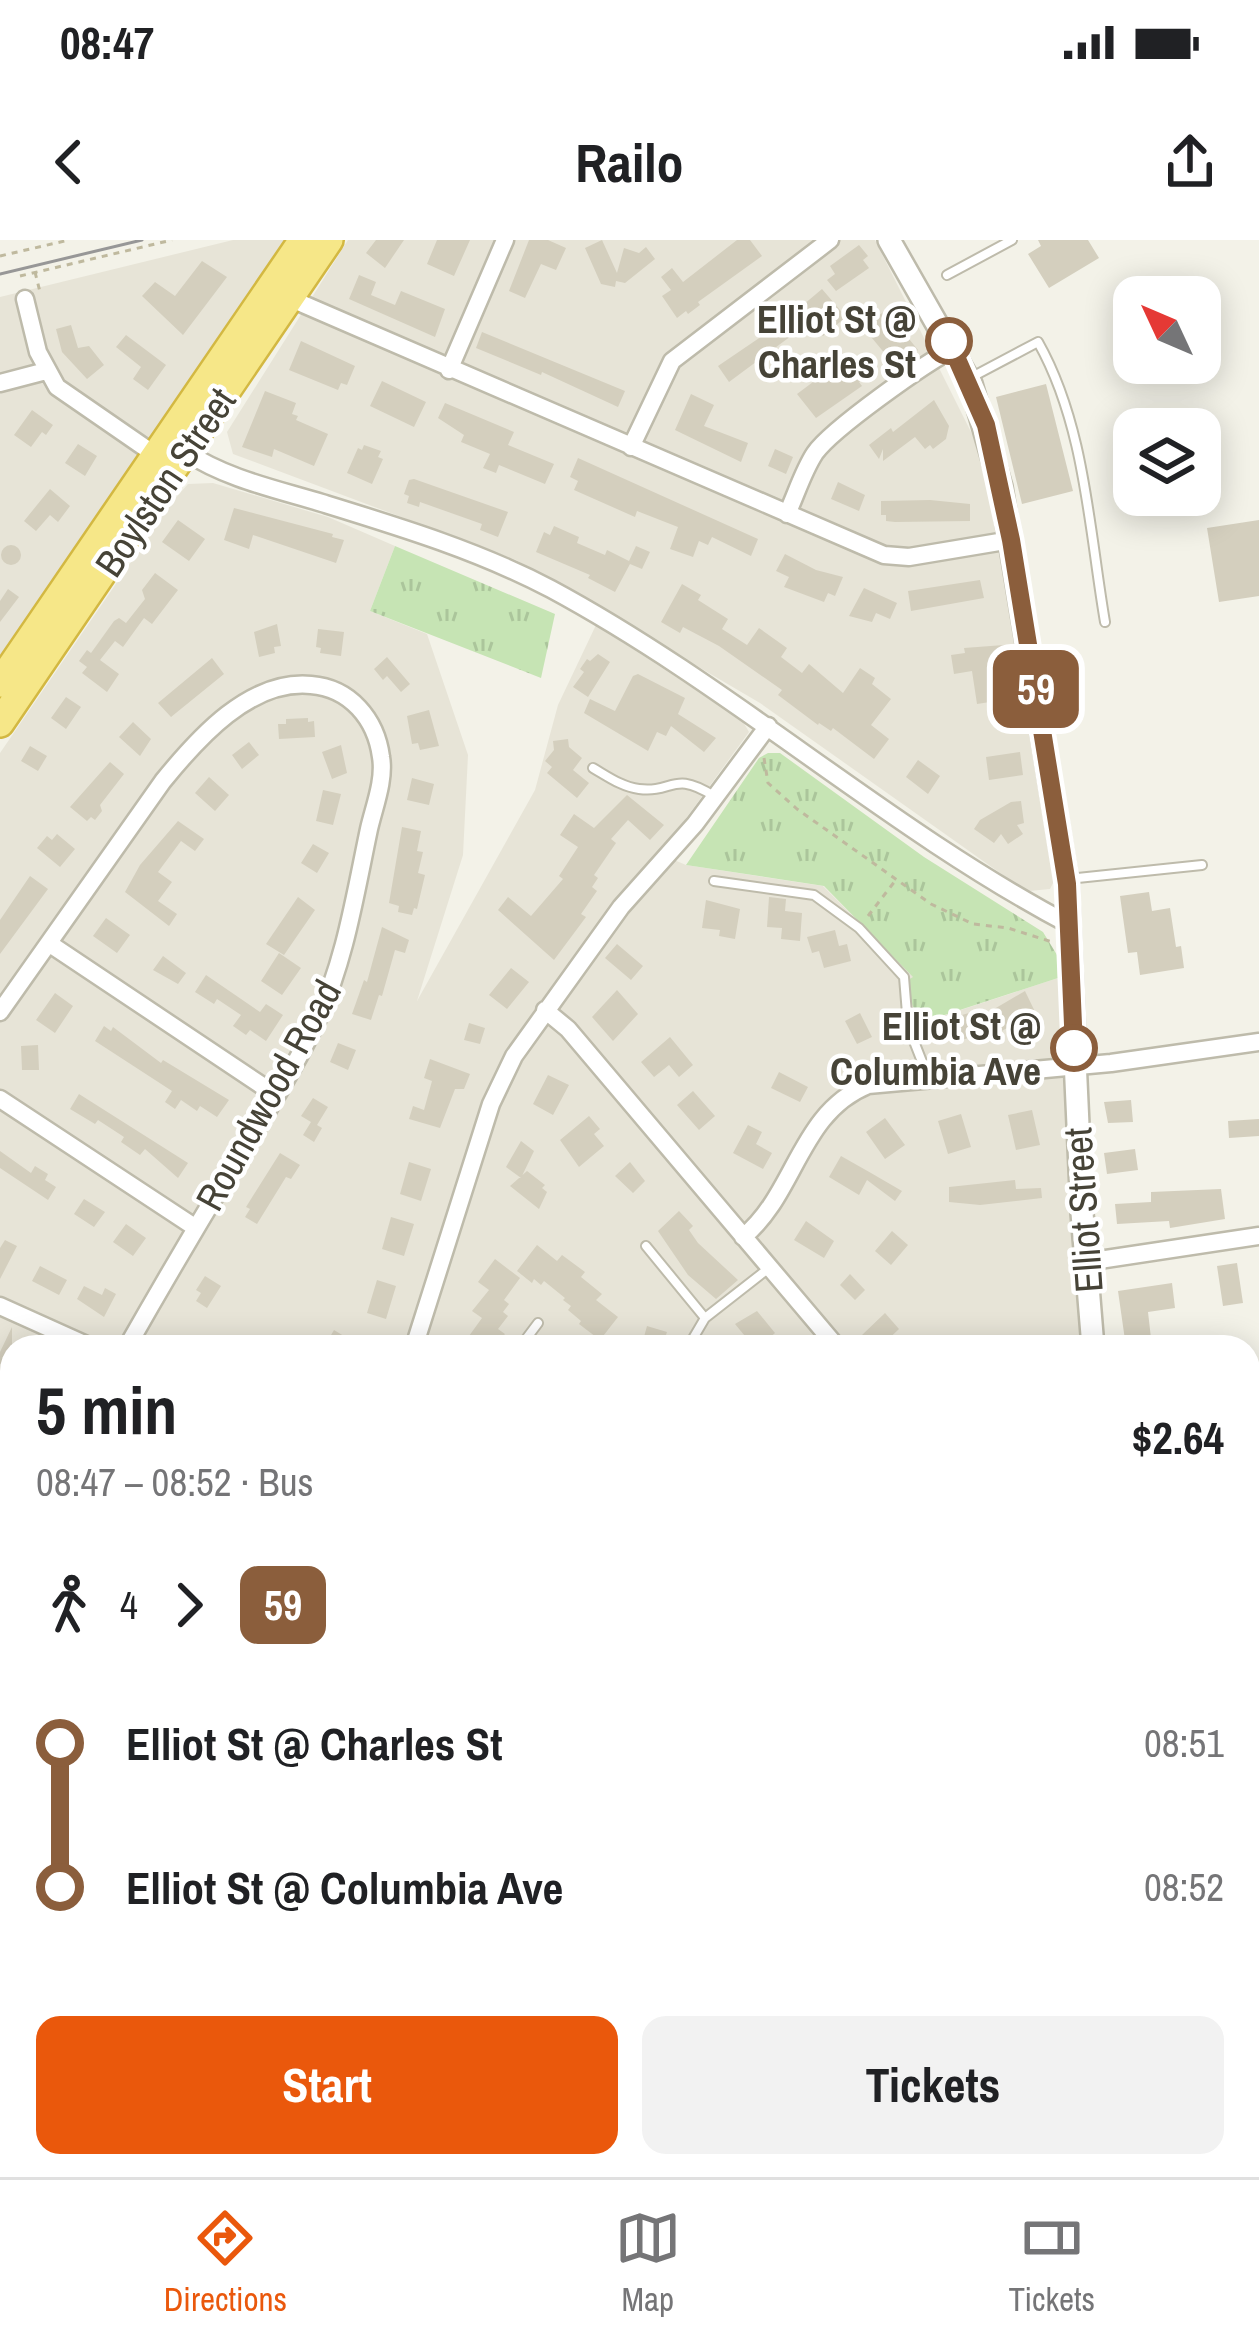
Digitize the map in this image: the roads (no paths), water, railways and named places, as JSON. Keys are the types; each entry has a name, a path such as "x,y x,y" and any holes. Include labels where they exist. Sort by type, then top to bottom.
{"highway":[{"name":"Boylston Street","path":"0,683 303,240"},
{"name":"Boylston Street","path":"0,723 329,240"}],"street":[{"path":"449,370 506,240"},
{"path":"631,447 672,361 830,240"},
{"name":"Elliot Street","path":"890,240 968,379 993,449 1011,540 1066,879 1092,1335"},
{"path":"290,298 892,557 1011,540"},
{"path":"25,299 46,371 68,397 157,457"},
{"path":"787,514 811,460 824,443 925,365 953,350"},
{"path":"0,383 46,371"},
{"path":"186,452 220,472 400,526 505,567 652,648 1071,936"},
{"name":"Roundwood Road","path":"0,1012 163,781 193,746 233,712 275,687 294,684 334,689 352,700 375,735 382,773 335,976 276,1095 134,1335"},
{"path":"418,1335 491,1104 514,1056 621,907 716,797 768,726"},
{"path":"50,944 276,1095"},
{"path":"545,1010 568,1029 827,1335"},
{"path":"743,1237 770,1208 812,1132 836,1104 868,1085 1075,1066 1259,1042"},
{"path":"0,1099 196,1228"},
{"path":"1086,1262 1259,1236"},
{"path":"0,1306 64,1335"}],"lane":[{"path":"947,275 994,244 1012,240"},
{"path":"968,379 1038,342 1060,381 1105,622"},
{"path":"592,768 641,790 676,781 694,784 716,797"},
{"path":"1066,879 1202,865"},
{"path":"714,881 814,895 859,928 904,977 908,1025 928,1077"},
{"path":"646,1246 705,1318"},
{"path":"695,1335 705,1318 769,1268"},
{"path":"529,1335 538,1323"}],"tram line":[{"path":"0,274 142,240"}],"place":[{"name":"Elliot St @ Charles St","path":"949,341"},
{"name":"Elliot St @ Columbia Ave","path":"1074,1048"}]}
